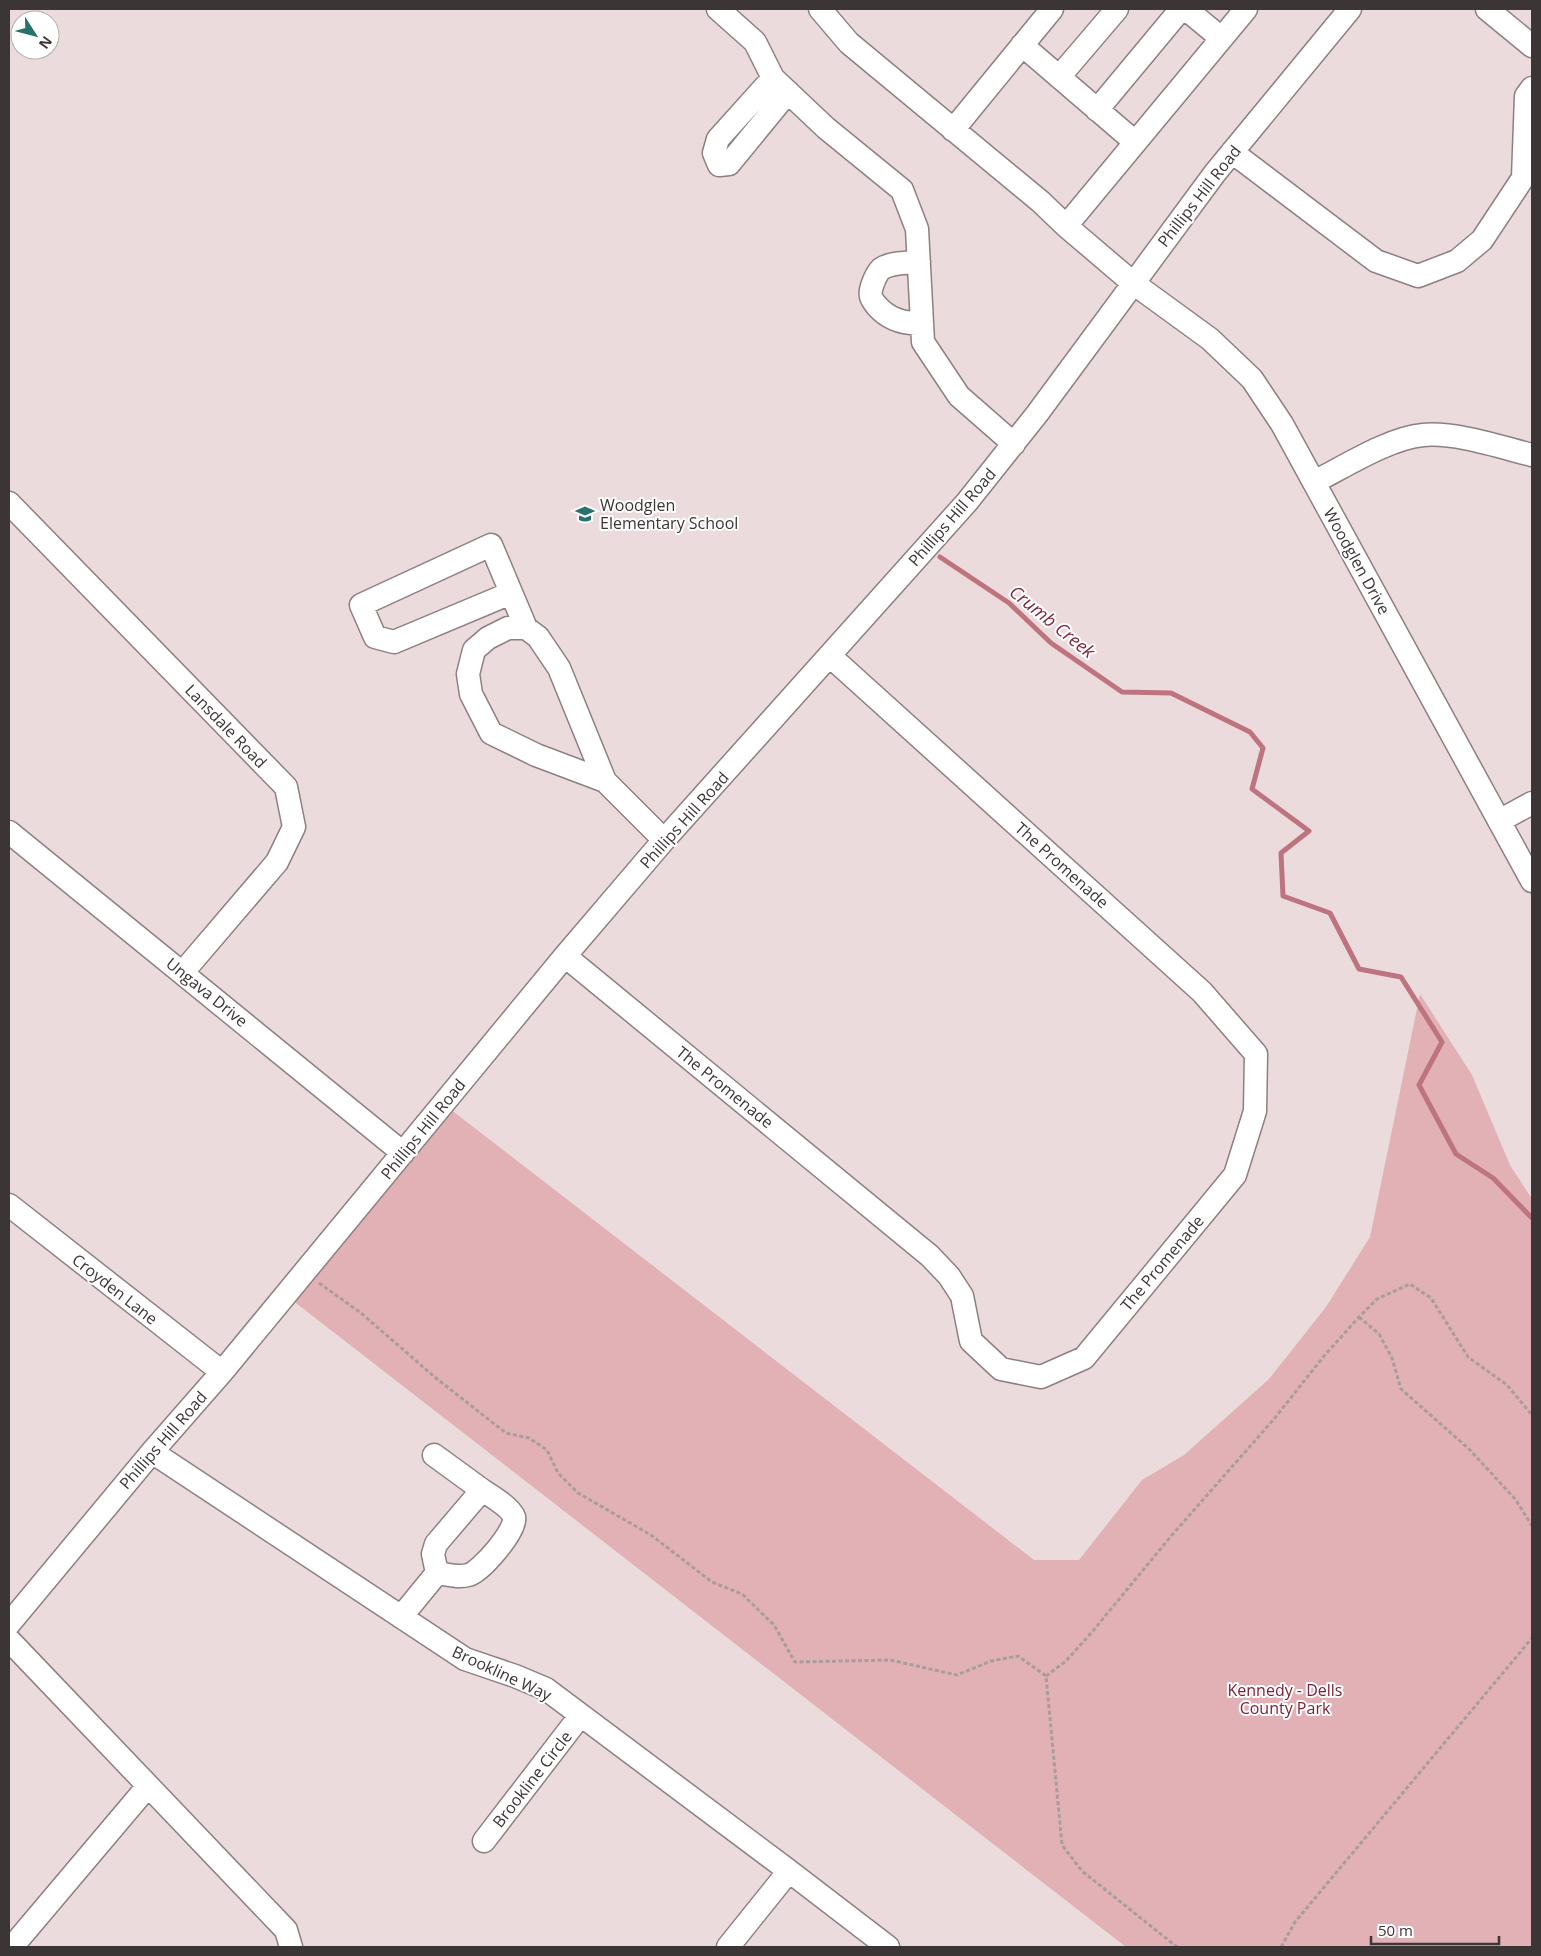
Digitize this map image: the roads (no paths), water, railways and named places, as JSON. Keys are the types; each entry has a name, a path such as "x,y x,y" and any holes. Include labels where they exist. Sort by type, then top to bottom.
{"street":[{"path":"718,9 755,42 781,85 826,128 902,190 917,229 923,342 958,396 1014,444"},
{"name":"Woodglen Drive","path":"820,9 849,43 1041,202 1066,226 1133,282 1210,340 1252,379 1282,424 1532,881"},
{"path":"1032,9 1027,39 1059,77 1135,142"},
{"path":"952,130 1052,9"},
{"path":"1059,77 1116,9"},
{"path":"1097,110 1180,9"},
{"path":"1186,9 1222,38"},
{"path":"1066,226 1246,9"},
{"name":"Phillips Hill Road","path":"9,1624 152,1452 222,1372 565,956 664,840 967,502 1037,414 1133,282 1232,152 1350,9"},
{"path":"1487,9 1532,46"},
{"path":"1232,152 1376,261 1418,276 1457,261 1482,240 1523,178 1526,96 1532,88"},
{"path":"919,262 896,264 882,269 874,279 870,292 871,299 884,314 892,319 912,324 922,324"},
{"path":"1314,482 1392,442 1423,435 1461,438 1532,455"},
{"name":"Lansdale Road","path":"9,504 286,787 294,827 276,862 183,972"},
{"path":"511,592 394,642 375,637 361,605 491,545 511,592 526,628 538,637 559,668 605,781 664,840"},
{"path":"526,628 508,628 488,638 474,650 468,674 471,694 482,718 491,733 536,755 605,781"},
{"name":"The Promenade","path":"565,956 930,1256 949,1276 962,1296 971,1341 1001,1369 1041,1377 1084,1358 1236,1175 1255,1111 1256,1054 1202,992 830,656"},
{"path":"1499,820 1532,804"},
{"name":"Ungava Drive","path":"9,832 404,1153"},
{"name":"Croyden Lane","path":"9,1205 222,1372"},
{"name":"Brookline Way","path":"152,1452 465,1660 515,1676 546,1689 888,1947"},
{"path":"434,1455 510,1511 515,1518 514,1524 504,1540 483,1565 468,1576 437,1573"},
{"path":"437,1573 433,1554 436,1544 482,1490"},
{"path":"401,1617 437,1573"},
{"path":"9,1640 286,1930 291,1947"},
{"name":"Brookline Circle","path":"484,1841 580,1716"},
{"path":"12,1947 148,1786"},
{"path":"728,1947 789,1871"}],"waterway":[{"name":"Crumb Creek","path":"940,557 1009,603 1051,643 1122,692 1171,693 1250,732 1263,748 1252,789 1309,831 1281,853 1283,896 1330,913 1359,969 1401,977 1442,1042 1419,1085 1456,1154 1493,1178 1532,1218"}],"place":[{"name":"Woodglen Elementary School","path":"585,514"}],"park label":[{"name":"Kennedy - Dells County Park","path":"1285,1699"}]}
